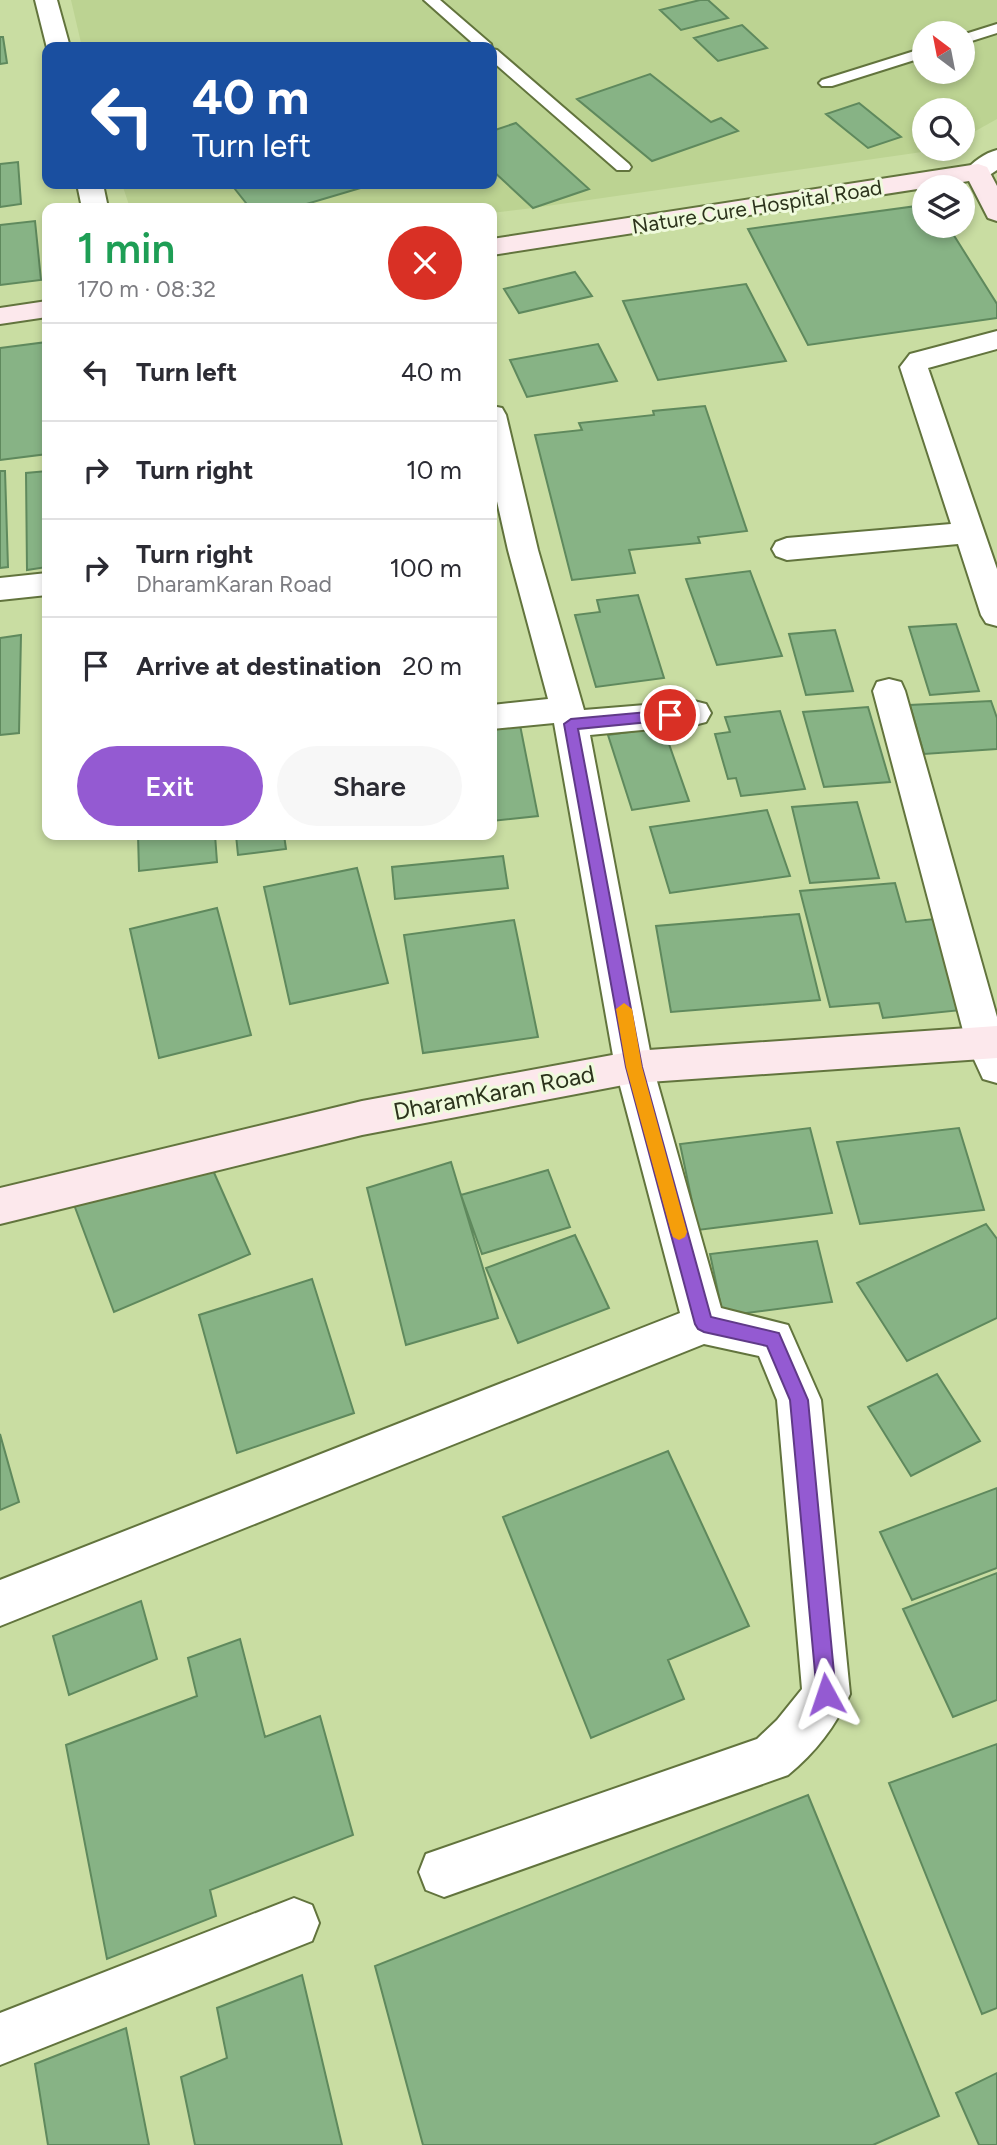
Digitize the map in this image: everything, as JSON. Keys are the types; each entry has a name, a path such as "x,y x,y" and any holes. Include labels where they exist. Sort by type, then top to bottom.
{"street":[{"path":"46,0 57,42"},
{"name":"Nature Cure Hospital Road","path":"497,246 988,165 997,213"},
{"path":"0,316 42,310"},
{"path":"997,340 920,360 914,367 997,615"},
{"path":"497,461 507,552 568,717 634,1067 704,1324"},
{"path":"787,548 970,533"},
{"path":"0,589 42,585"},
{"path":"889,691 993,1051"},
{"path":"497,717 694,713"},
{"name":"DharamKaran Road","path":"0,1206 74,1185 362,1118 634,1067 993,1051"},
{"path":"0,1603 704,1324 773,1339 799,1400 826,1694 796,1736 771,1758 444,1872"},
{"path":"0,2039 294,1923"}],"lane":[{"path":"431,0 479,42"},
{"path":"975,36 997,29"},
{"path":"827,83 912,56"},
{"path":"497,57 623,167"}],"shaded area":[{"path":"71,0 997,0 997,119 975,131 975,98 912,98 912,153 497,212 497,203 128,203 124,189 497,189 497,42 81,42"}],"building":[{"path":"708,0 728,18 681,30 660,10"},
{"path":"742,25 767,48 718,61 694,38"},
{"path":"0,37 3,37 7,63 0,64"},
{"path":"650,74 711,122 721,118 738,131 652,161 577,99"},
{"path":"859,103 901,137 868,148 826,114"},
{"path":"516,123 589,189 533,208 497,175 497,129"},
{"path":"18,162 21,204 0,207 0,164"},
{"path":"235,189 357,189 310,203 246,203"},
{"path":"912,207 912,238 956,238 997,304 997,318 808,345 748,229"},
{"path":"35,221 41,280 0,285 0,225"},
{"path":"575,272 592,296 519,313 504,289"},
{"path":"746,284 786,361 658,380 623,301"},
{"path":"42,343 42,455 0,460 0,348"},
{"path":"598,344 617,381 527,397 510,360"},
{"path":"705,406 747,531 698,537 700,543 629,550 635,573 572,580 535,435 582,430 579,423 654,415 653,411"},
{"path":"0,471 5,471 8,567 0,568"},
{"path":"42,471 42,568 27,570 26,473"},
{"path":"750,571 782,656 717,665 686,579"},
{"path":"638,595 664,678 596,687 575,615 600,612 597,600"},
{"path":"956,624 979,691 930,695 909,627"},
{"path":"835,630 853,691 806,695 789,634"},
{"path":"21,635 19,733 0,735 0,638"},
{"path":"991,701 997,718 997,749 924,754 910,705"},
{"path":"868,707 890,782 824,787 803,712"},
{"path":"780,711 805,789 741,796 736,778 728,779 715,734 730,732 725,717"},
{"path":"519,720 538,816 497,820 497,722"},
{"path":"663,727 689,801 632,810 608,735"},
{"path":"857,802 879,878 810,883 792,807"},
{"path":"767,810 790,876 670,893 650,827"},
{"path":"138,840 215,840 217,862 139,871"},
{"path":"236,840 285,840 286,849 238,855"},
{"path":"503,856 508,888 395,899 392,867"},
{"path":"357,868 388,983 290,1004 264,887"},
{"path":"895,883 906,922 935,919 962,1010 883,1018 879,1003 830,1007 800,891"},
{"path":"217,908 251,1035 159,1058 130,929"},
{"path":"799,914 820,1000 671,1012 656,926"},
{"path":"514,920 538,1037 423,1053 404,935"},
{"path":"810,1128 832,1213 698,1230 680,1144"},
{"path":"959,1128 984,1210 860,1224 837,1142"},
{"path":"208,1159 250,1254 114,1312 73,1202"},
{"path":"451,1162 498,1318 406,1345 367,1188"},
{"path":"548,1170 570,1227 482,1254 461,1195"},
{"path":"986,1224 997,1239 997,1318 907,1361 857,1283"},
{"path":"575,1235 609,1308 518,1343 486,1268"},
{"path":"817,1241 832,1302 723,1316 710,1254"},
{"path":"312,1279 354,1413 237,1453 199,1315"},
{"path":"937,1374 980,1441 911,1476 868,1407"},
{"path":"0,1434 19,1502 0,1510"},
{"path":"668,1451 749,1626 668,1660 684,1699 591,1738 503,1517"},
{"path":"997,1488 997,1568 912,1600 880,1532"},
{"path":"997,1573 997,1700 953,1717 903,1609"},
{"path":"141,1601 157,1659 69,1695 53,1636"},
{"path":"240,1639 265,1737 320,1716 353,1835 210,1890 216,1916 107,1959 66,1745 197,1696 188,1658"},
{"path":"997,1744 997,2008 982,2014 889,1783"},
{"path":"808,1795 939,2116 873,2145 423,2145 375,1966"},
{"path":"302,1975 342,2145 195,2145 181,2077 227,2058 217,2008"},
{"path":"126,2028 149,2145 48,2145 35,2064"},
{"path":"997,2073 997,2145 979,2145 956,2093"}],"slow traffic":[{"path":"624,1009 634,1067 679,1232"}],"route":[{"path":"670,715 571,724 634,1067 704,1324 773,1339 799,1400 826,1694"}]}
